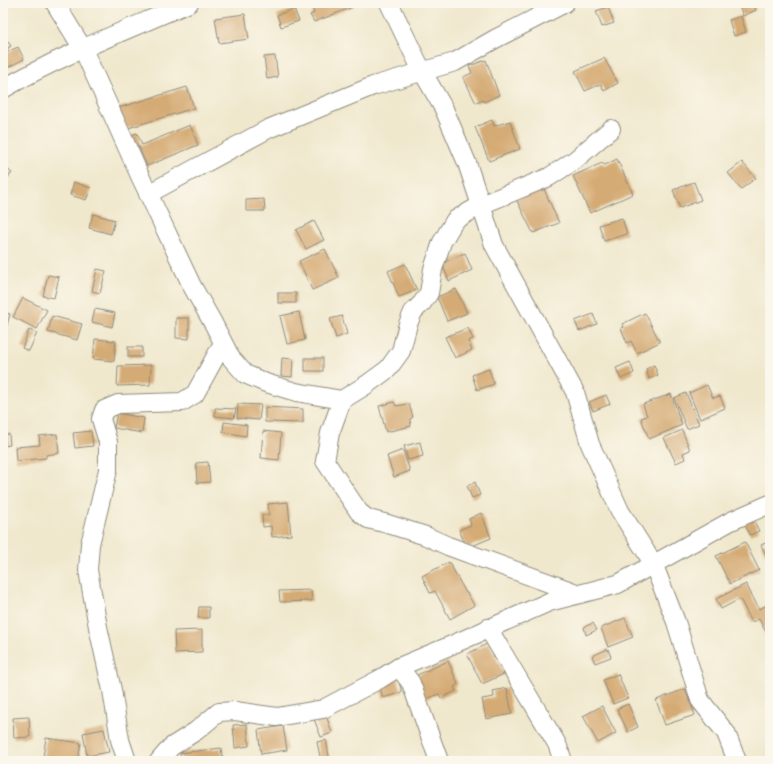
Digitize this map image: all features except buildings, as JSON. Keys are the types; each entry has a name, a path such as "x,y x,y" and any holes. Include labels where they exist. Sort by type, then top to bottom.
{"street":[{"path":"55,3 83,49 148,194 192,286 231,358 245,374 266,383 296,392 342,400"},
{"path":"3,89 83,49 189,3"},
{"path":"389,3 422,71 444,109 467,163 494,246 575,392 590,444 620,511 653,563 676,622 700,700 726,733 737,761"},
{"path":"148,194 268,129 373,86 455,62 495,39 565,3"},
{"path":"579,594 448,546 426,536 368,519 359,512 325,462 330,433 342,400 388,369 401,351 408,324 414,312 429,293 433,269 442,242 455,220 481,205 549,177 575,160 611,129"},
{"path":"127,761 120,740 112,690 98,627 88,570 90,544 108,470 108,442 101,419 104,410 118,404 182,402 195,394 222,343"},
{"path":"159,761 171,747 219,712 235,711 277,717 323,709 380,679 399,667 448,647 548,602 618,584 730,521 770,504"},
{"path":"488,628 557,744 563,761"},
{"path":"399,667 411,683 439,761"}]}
